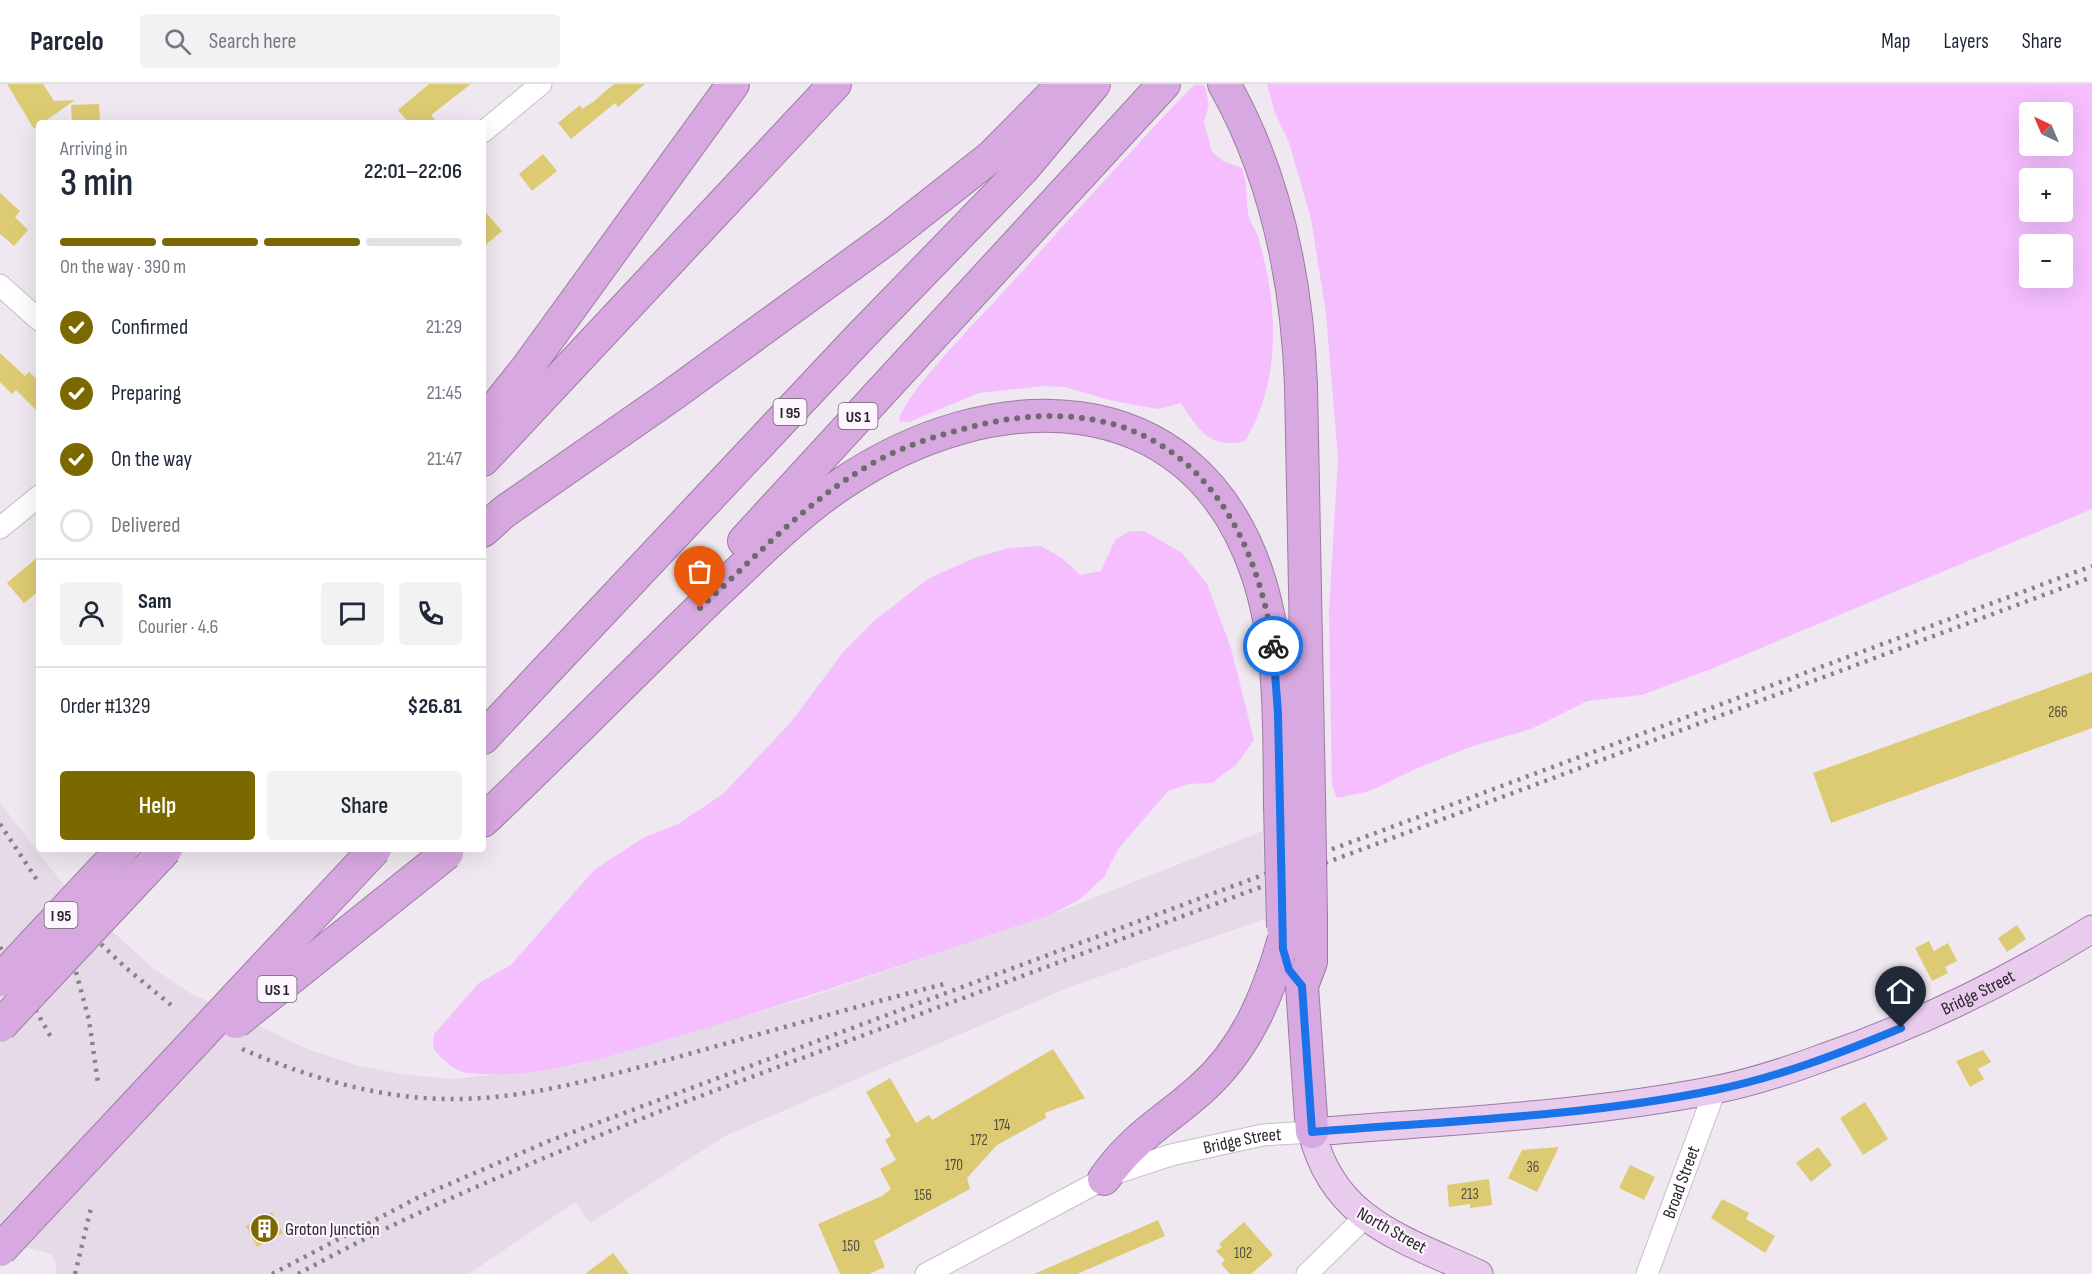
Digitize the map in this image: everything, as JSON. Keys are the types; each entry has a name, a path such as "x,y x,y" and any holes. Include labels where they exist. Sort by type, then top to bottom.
{"highway":[{"path":"486,419 527,368 733,84"},
{"path":"486,457 835,84"},
{"path":"486,528 504,512 672,395 888,238 992,156 1064,84"},
{"name":"I 95","path":"486,735 858,339 1022,170 1094,84"},
{"name":"US 1","path":"486,818 554,750 1164,84"},
{"path":"1104,1179 1135,1140 1201,1089 1232,1057 1263,1002 1292,929 1301,385 1296,323 1282,237 1269,183 1251,136 1224,84"},
{"path":"554,750 769,543 842,483 877,461 942,435 1006,419 1066,416 1113,423 1166,448 1208,486 1236,524 1252,560 1268,615 1294,800"},
{"name":"I 95","path":"0,980 119,852"},
{"path":"0,1026 163,852"},
{"path":"0,1250 372,852"},
{"name":"US 1","path":"111,1131 228,1029 449,852"},
{"path":"1292,929 1311,962 1302,986 1312,1132"}],"main road":[{"name":"Bridge Street","path":"1312,1132 1478,1121 1639,1102 1715,1090 1766,1078 1860,1045 1962,1003 2038,962 2092,929"},
{"name":"North Street","path":"1312,1132 1321,1161 1334,1186 1347,1202 1365,1217 1479,1274"}],"street":[{"path":"486,130 541,84"},
{"path":"0,285 36,317"},
{"path":"0,528 36,498"},
{"name":"Broad Street","path":"1647,1274 1715,1090"},
{"name":"Bridge Street","path":"926,1274 1104,1179 1171,1155 1263,1135 1312,1132"},
{"path":"1307,1274 1365,1217"}],"shaded area":[{"path":"1195,84 1205,86 1209,105 1204,122 1212,152 1223,161 1242,168 1249,217 1258,237 1270,289 1273,342 1271,368 1257,418 1245,441 1223,443 1214,440 1199,429 1181,403 1158,409 1113,401 1065,387 1044,386 979,393 909,422 899,421 914,394 942,359"},
{"path":"1267,84 2092,84 2092,509 1711,669 1642,695 1587,701 1531,729 1470,747 1415,769 1370,791 1337,798 1332,786 1329,611 1338,458 1326,314 1311,218 1289,143 1275,113"},
{"path":"1130,531 1144,531 1182,553 1207,584 1231,648 1254,740 1237,764 1212,783 1189,784 1168,791 1118,849 1104,877 1079,900 1050,915 829,989 696,1031 584,1062 525,1073 469,1073 453,1068 433,1048 434,1034 479,983 511,965 594,870 643,838 678,824 723,794 791,722 844,651 875,620 928,579 974,558 1009,548 1041,546 1062,558 1080,575 1101,571 1115,540"},
{"path":"0,803 70,893 154,969 190,993 310,1050 356,1065 400,1074 451,1079 572,1066 807,998 1050,915 1263,831 1265,919 1072,986 725,1136 590,1223 575,1202 469,1274 55,1274 57,1266 52,1254 0,1241"}],"building":[{"path":"7,84 43,84 54,101 75,100 47,120 36,120 34,129"},
{"path":"429,84 471,84 431,115 435,120 406,120 398,110"},
{"path":"614,84 645,84 618,107 615,103 571,139 558,123 580,105 582,109 593,102"},
{"path":"99,104 100,120 72,120 71,105"},
{"path":"543,154 557,171 532,191 519,174"},
{"path":"0,193 20,211 15,217 28,230 14,246 0,234"},
{"path":"486,212 502,231 486,244"},
{"path":"0,353 25,376 29,372 36,378 36,410 16,390 12,394 0,382"},
{"path":"36,559 36,593 24,603 7,583"},
{"path":"2092,672 2092,728 1831,823 1813,773"},
{"path":"2017,925 2026,939 2007,952 1998,938"},
{"path":"1929,941 1934,951 1948,943 1957,961 1945,967 1948,973 1932,981 1915,948"},
{"path":"1053,1049 1085,1098 1045,1113 1046,1118 997,1145 967,1178 970,1189 874,1241 885,1267 869,1274 840,1274 818,1224 882,1196 891,1189 880,1169 896,1160 885,1140 891,1136 866,1092 890,1078 916,1123 929,1115 932,1120"},
{"path":"1983,1050 1991,1062 1978,1069 1984,1079 1970,1087 1956,1061"},
{"path":"1865,1102 1888,1139 1863,1155 1840,1118"},
{"path":"1559,1147 1537,1192 1508,1178 1522,1150"},
{"path":"1818,1147 1832,1165 1811,1182 1796,1163"},
{"path":"1630,1165 1655,1177 1644,1200 1619,1188"},
{"path":"1489,1179 1492,1205 1470,1208 1470,1204 1449,1207 1447,1185"},
{"path":"1722,1199 1749,1213 1746,1219 1775,1236 1765,1253 1711,1218"},
{"name":"Groton Junction","path":"272,1212 283,1233 257,1247 246,1226"},
{"path":"1158,1220 1165,1236 1077,1274 1034,1274"},
{"path":"1244,1222 1273,1255 1251,1274 1230,1274 1221,1264 1225,1260 1216,1251 1222,1247 1219,1244"},
{"path":"613,1253 629,1274 585,1274"}],"railway":[{"path":"272,1274 419,1197 549,1141 2092,566"},
{"path":"298,1274 435,1205 529,1164 671,1107 2092,577"},
{"path":"0,824 37,880"},
{"path":"101,944 171,1005"},
{"path":"0,947 52,1039"},
{"path":"76,972 89,1020 98,1083"},
{"path":"242,1049 317,1077 395,1095 448,1099 504,1096 558,1087 613,1074 948,983"},
{"path":"75,1274 92,1204"}],"way so far":[{"path":"700,608 761,550 822,497 877,461 918,443 981,424 1017,417 1066,416 1113,423 1143,435 1179,458 1208,486 1232,517 1252,560 1264,597 1273,646"}],"place":[{"name":"Groton Junction","path":"264,1229"}],"route":[{"path":"1273,646 1278,713 1283,949 1289,970 1302,986 1309,1117 1312,1132 1478,1121 1639,1102 1715,1090 1766,1078 1901,1028"}]}
